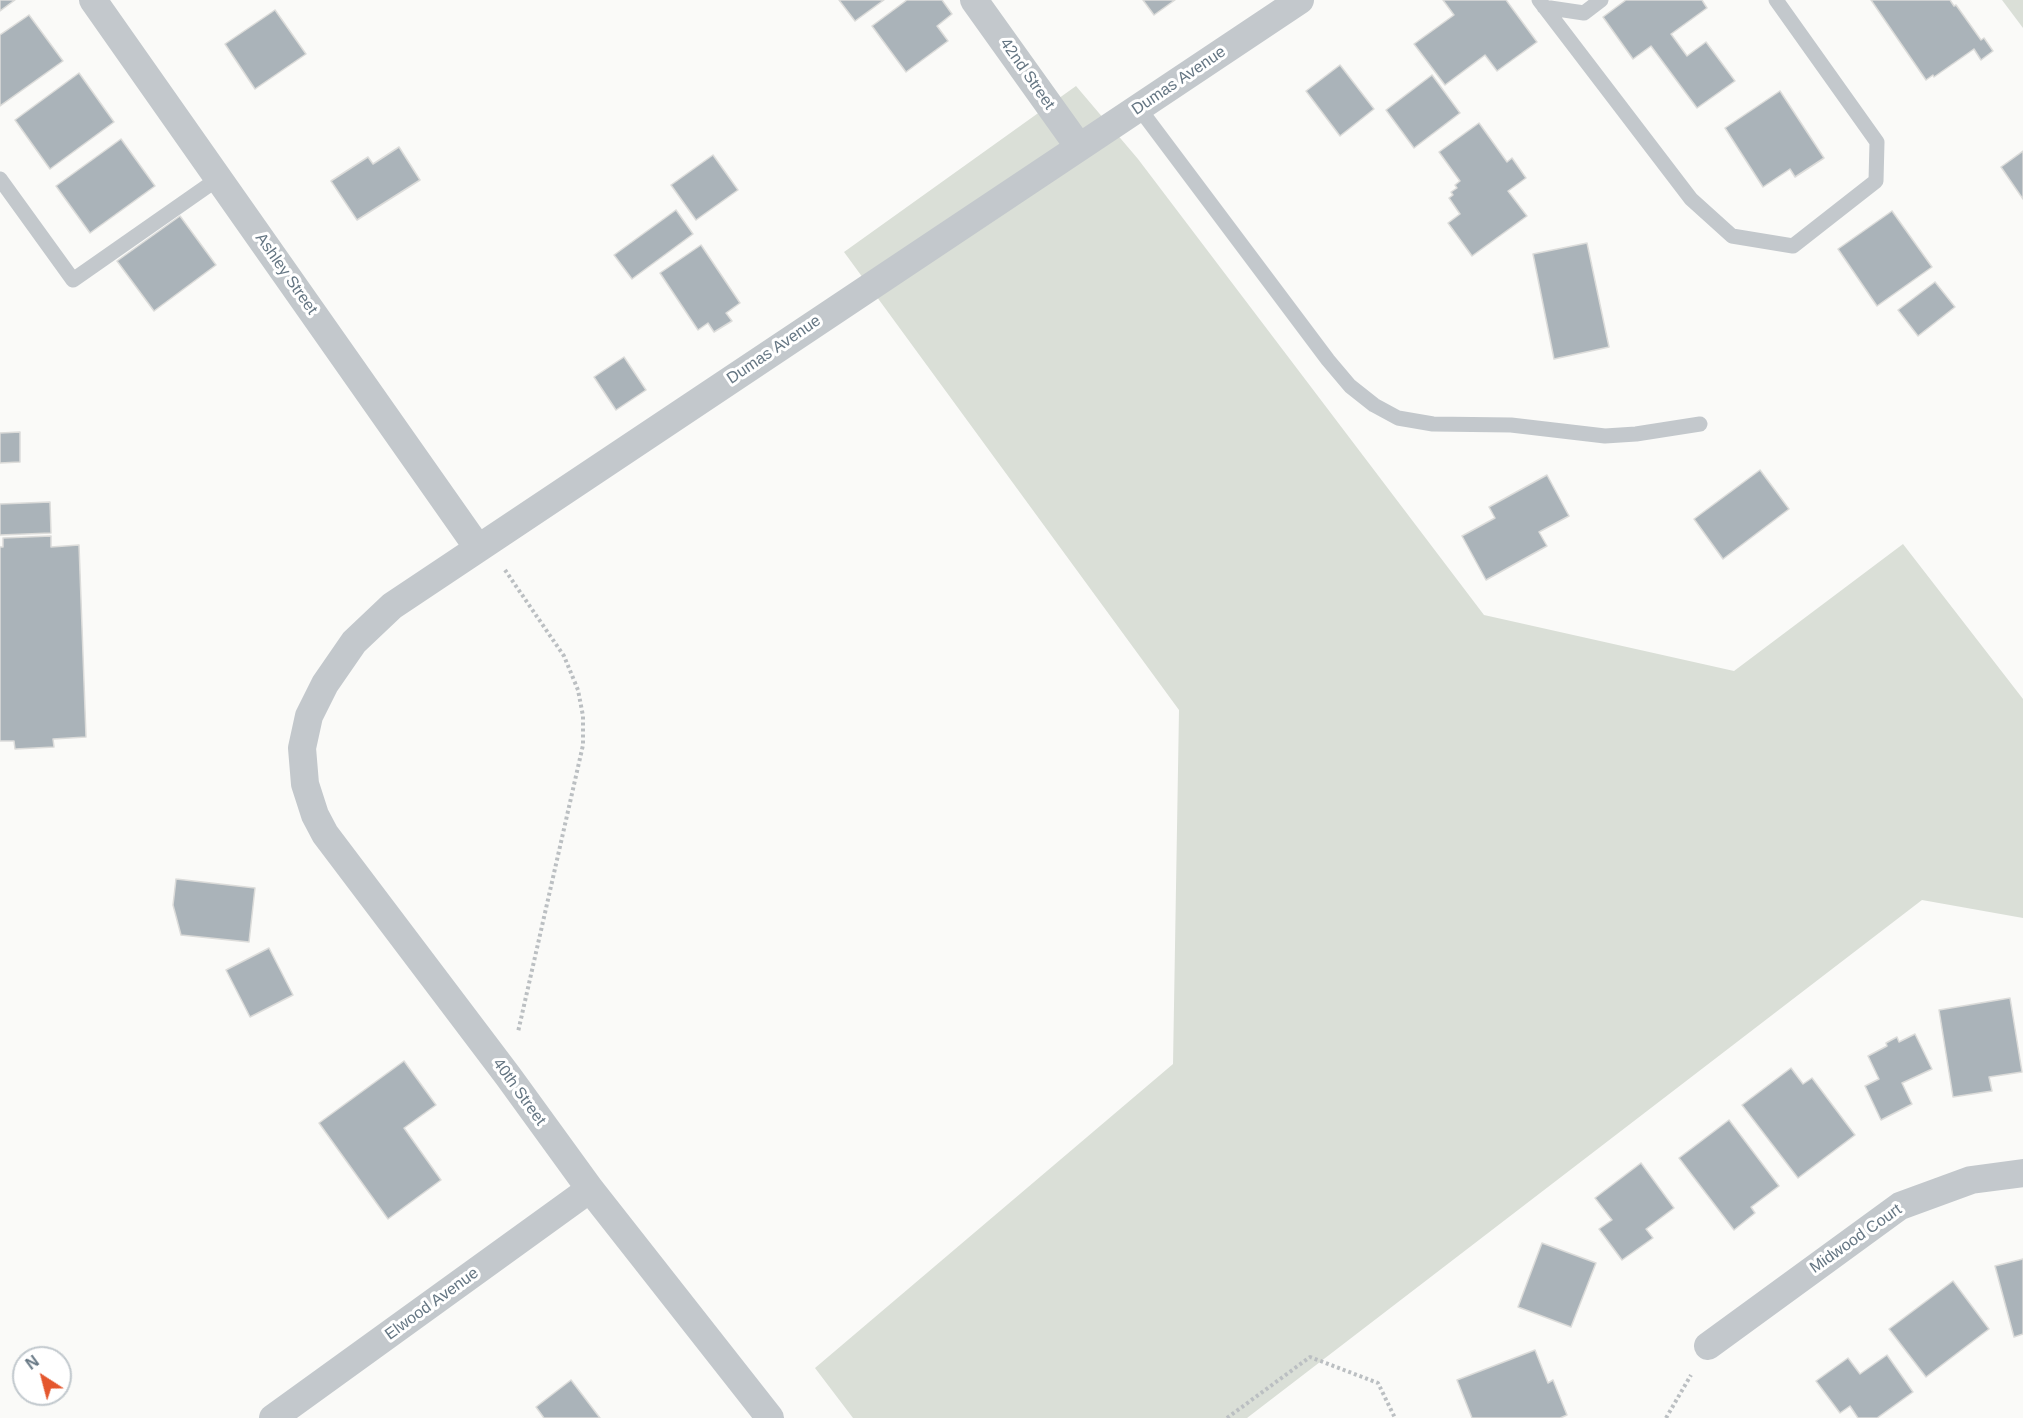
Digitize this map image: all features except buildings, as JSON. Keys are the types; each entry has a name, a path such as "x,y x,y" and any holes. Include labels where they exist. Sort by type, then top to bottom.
{"street":[{"name":"Ashley Street","path":"93,0 482,545"},
{"name":"42nd Street","path":"974,0 1079,147"},
{"name":"Dumas Avenue","path":"302,748 309,716 325,684 354,642 392,606 1300,0"},
{"name":"40th Street","path":"302,748 305,784 315,815 325,834 508,1076 590,1189 770,1418"},
{"name":"Midwood Court","path":"1708,1346 1900,1206 1971,1180 2023,1173"},
{"name":"Elwood Avenue","path":"273,1418 590,1189"}],"lane":[{"path":"1542,4 1584,13 1601,0"},
{"path":"1542,4 1691,199 1732,236 1793,246 1876,181 1877,142 1776,0"},
{"path":"1139,108 1328,360 1350,386 1374,405 1398,418 1433,424 1511,426 1605,436 1636,434 1700,424"},
{"path":"0,179 73,280 219,178"}],"path":[{"path":"482,545 564,656 578,690 583,716 584,745 508,1076"},
{"path":"1666,1418 1708,1346"},
{"path":"1227,1418 1310,1357 1378,1383 1395,1418"}],"shaded area":[{"path":"2002,0 2023,0 2023,28"},
{"path":"1076,86 1138,159 1484,615 1734,671 1903,544 2023,699 2023,918 1922,900 1247,1418 853,1418 815,1368 1173,1064 1179,710 844,252"}]}
